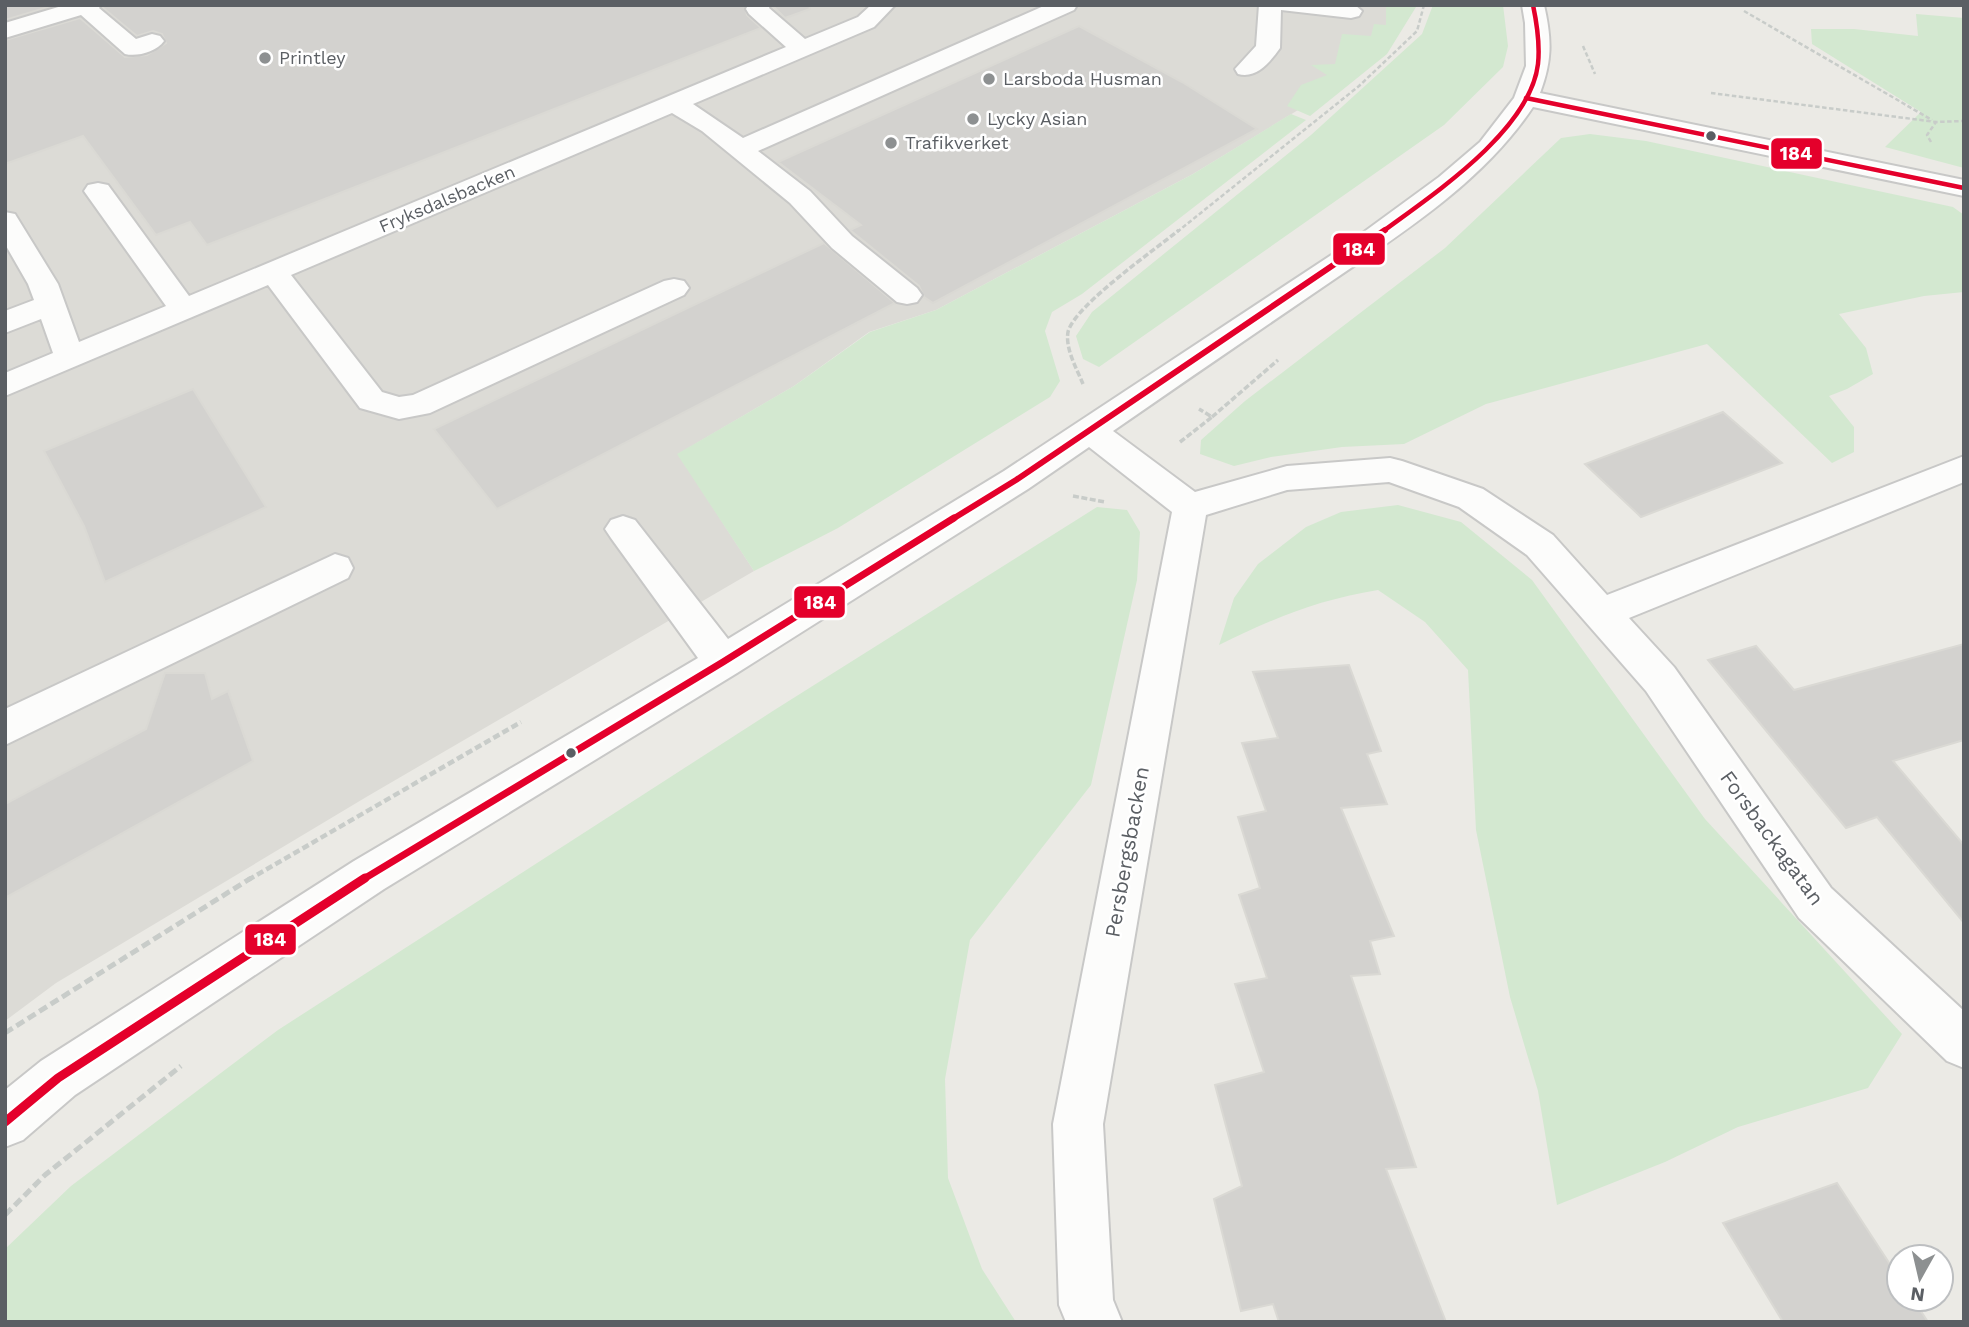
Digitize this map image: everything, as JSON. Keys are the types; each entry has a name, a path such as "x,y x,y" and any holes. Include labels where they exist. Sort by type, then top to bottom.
{"street":[{"path":"759,5 757,9 802,49"},
{"name":"Fryksdalsbacken","path":"5,385 866,22 884,5"},
{"path":"740,149 1066,5"},
{"path":"1247,69 1268,48 1270,5"},
{"path":"1288,5 1351,11"},
{"path":"5,31 87,6 132,49 152,41"},
{"path":"5,1122 58,1078 369,875 723,662 1016,480 1352,254 1449,183 1489,148 1526,99 1538,66 1535,14"},
{"path":"1526,99 1964,188"},
{"path":"674,103 711,125 800,197 842,242 907,295"},
{"path":"98,191 184,310"},
{"path":"5,220 43,284 70,358"},
{"path":"274,273 371,400 399,408 419,405 674,288"},
{"path":"5,324 50,304"},
{"path":"1090,430 1190,507"},
{"path":"1602,613 1964,468"},
{"name":"Forsbackagatan","path":"1190,507 1287,478 1390,470 1471,498 1540,545 1660,679 1815,903 1964,1044"},
{"name":"Persbergsbacken","path":"1095,1322 1086,1305 1078,1124 1190,507"},
{"path":"623,529 723,662"},
{"path":"5,728 335,568"}],"path":[{"path":"1083,385 1066,345 1071,320 1359,86 1417,31 1424,5"},
{"path":"1744,11 1936,122 1964,121"},
{"path":"1579,38 1598,81"},
{"path":"1932,146 1927,135 1936,122"},
{"path":"1063,499 1072,495 1107,503"}],"shaded area":[{"path":"5,5 1389,5 1388,42 1331,79 1303,107 1193,174 936,310 869,332 794,386 678,454 754,571 368,796 56,983 5,1021"}],"green space":[{"path":"1386,5 1416,7 1387,54 1310,116 1287,106 1301,85 1327,75 1311,65 1335,64 1342,34 1371,36 1374,24 1386,25"},
{"path":"1433,5 1503,5 1508,46 1503,67 1444,125 1099,367 1083,359 1076,336 1092,312 1311,135 1422,34"},
{"path":"1916,14 1964,18 1964,168 1885,147 1921,112 1812,44 1811,29 1854,29 1918,36"},
{"path":"1291,114 1306,120 1082,294 1052,312 1045,331 1060,381 1050,397 838,528 754,571 677,454 794,386 870,332 936,310 1193,174"},
{"path":"1590,134 1646,141 1953,207 1964,215 1964,292 1924,296 1839,314 1866,348 1873,374 1829,396 1854,427 1854,452 1832,463 1707,344 1486,404 1404,444 1342,447 1271,457 1234,466 1200,454 1201,440 1245,401 1445,248 1561,138"},
{"path":"1398,505 1461,522 1532,580 1705,819 1902,1034 1868,1088 1738,1127 1665,1162 1557,1205 1538,1091 1510,997 1476,830 1468,670 1425,622 1378,590 1296,611 1219,645 1234,598 1258,564 1306,527 1341,512"},
{"path":"1097,507 1127,510 1140,532 1137,580 1091,785 970,940 945,1079 948,1178 982,1269 1016,1322 5,1322 5,1249 71,1186 278,1030 776,709"}],"building":[{"path":"5,5 55,5 5,20"},
{"path":"745,5 747,15 761,28 207,245 190,222 156,235 83,136 5,164 5,40 80,18 125,57 147,55 166,43 162,34 153,31 137,36 102,7"},
{"path":"772,5 809,5 810,9 785,18"},
{"path":"1079,26 1182,82 1257,129 933,303 924,297 919,286 850,230 861,225 778,162"},
{"path":"824,243 895,303 497,509 434,429"},
{"path":"193,389 266,507 105,582 84,526 44,451"},
{"path":"1723,412 1782,463 1641,517 1585,464"},
{"path":"1964,644 1964,740 1893,761 1964,845 1964,923 1877,817 1846,828 1708,660 1756,646 1794,690"},
{"path":"1349,665 1381,751 1367,754 1387,804 1341,808 1394,936 1370,941 1380,974 1351,976 1416,1167 1386,1169 1446,1322 1279,1322 1273,1304 1241,1311 1214,1199 1242,1186 1215,1085 1264,1072 1235,984 1267,978 1239,895 1260,888 1238,817 1266,811 1242,743 1278,738 1253,672"},
{"path":"165,673 205,673 212,699 228,691 253,761 5,898 5,804 146,729"},
{"path":"1837,1183 1885,1257 1885,1313 1922,1313 1928,1322 1783,1322 1723,1223"}],"transit line":[{"name":"184","path":"5,1122 58,1078 369,875 723,662 1016,480 1352,254 1449,183 1489,148 1510,122 1526,98 1538,66 1537,23 1533,5"},
{"name":"184","path":"1526,98 1964,188"}],"place":[{"name":"Printley","path":"265,58"},
{"name":"Larsboda Husman","path":"989,79"},
{"name":"Lycky Asian","path":"973,119"},
{"name":"Trafikverket","path":"891,143"}]}
